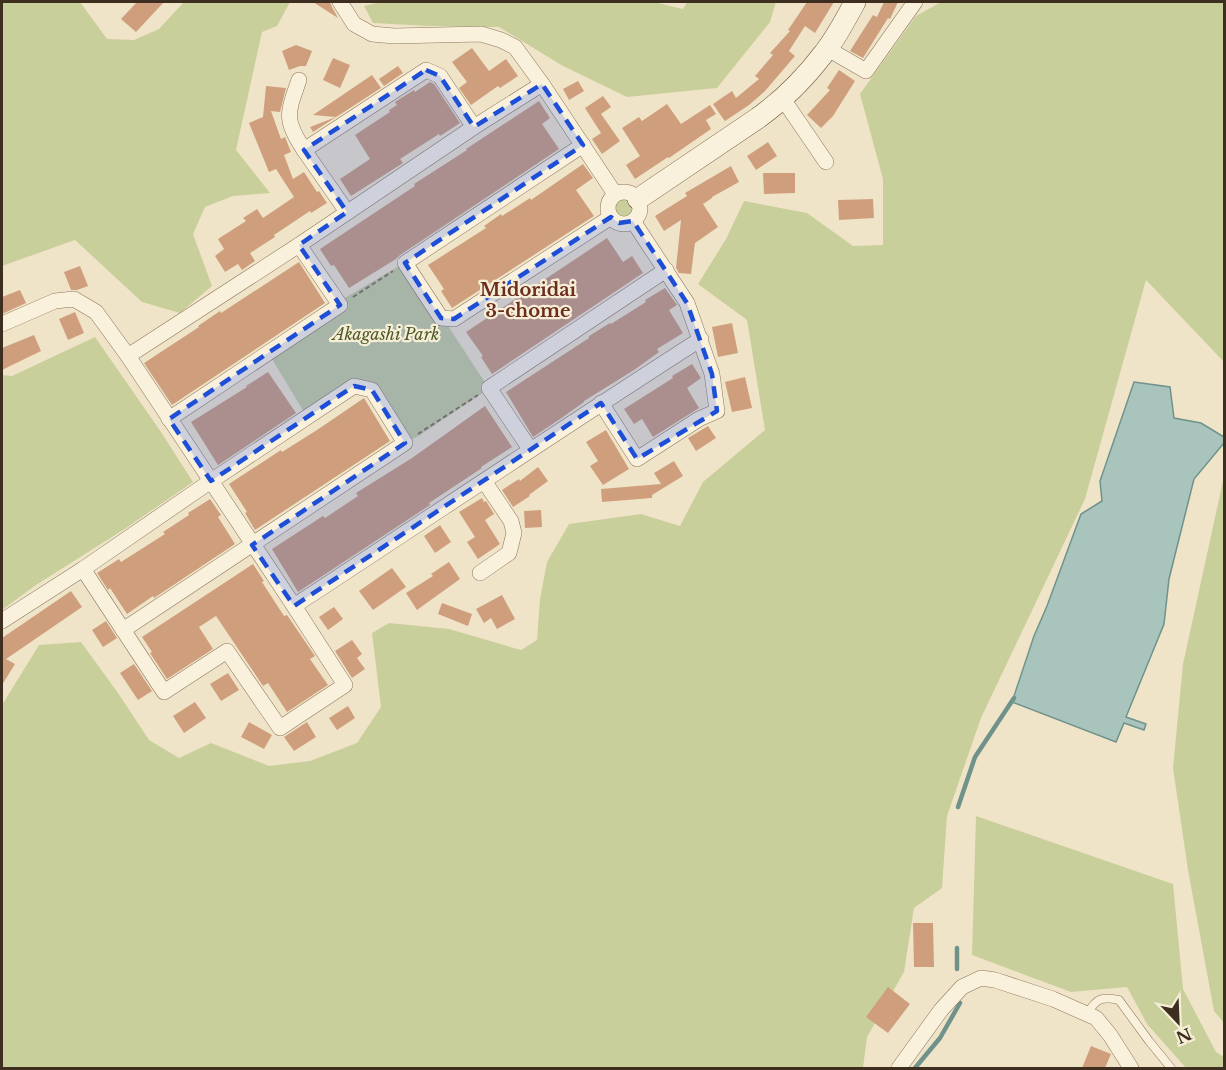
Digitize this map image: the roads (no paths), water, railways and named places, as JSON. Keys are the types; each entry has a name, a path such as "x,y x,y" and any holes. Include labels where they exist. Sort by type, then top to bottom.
{"street":[{"path":"340,2 354,24 372,34 394,36 481,34 515,47 615,194"},
{"path":"638,199 783,99 828,49 855,2"},
{"path":"828,49 866,71 915,2"},
{"path":"304,150 426,70 440,76 474,127"},
{"path":"299,80 289,115 292,130 347,212"},
{"path":"128,356 542,84"},
{"path":"783,99 826,162"},
{"path":"583,145 405,264 441,318 454,319 611,217"},
{"path":"627,192 638,199 640,213 633,221 619,223 611,217 609,203 615,194 627,192"},
{"path":"601,403 637,459 699,419 717,411 712,374 687,303 633,221"},
{"path":"169,419 340,305 299,245"},
{"path":"530,449 489,388 666,270"},
{"path":"2,324 55,301 74,299 96,312 128,356 345,685 280,728 227,651 164,692 83,569"},
{"path":"294,606 530,449 701,339"},
{"path":"2,621 354,386 372,390 405,442 123,630"},
{"path":"480,573 509,553 514,533 511,522 484,481"},
{"path":"899,1068 941,1010 962,987 981,978 995,980 1053,999 1096,1018 1131,1068"}],"lane":[{"path":"1087,1014 1094,1003 1106,997 1119,1000 1171,1068"}],"water":[{"path":"1134,382 1170,387 1174,418 1201,423 1224,437 1224,443 1194,479 1169,579 1164,624 1126,717 1146,724 1144,730 1124,723 1116,742 1012,702 1034,636 1081,514 1102,501 1100,481"}],"waterway":[{"path":"958,807 975,757 1014,698"},
{"path":"957,948 957,969"},
{"path":"915,1068 940,1038 960,1003"}],"district":[{"name":"Midoridai 3-chome","path":"528,300"}],"park label":[{"name":"Akagashi Park","path":"386,334"}]}
